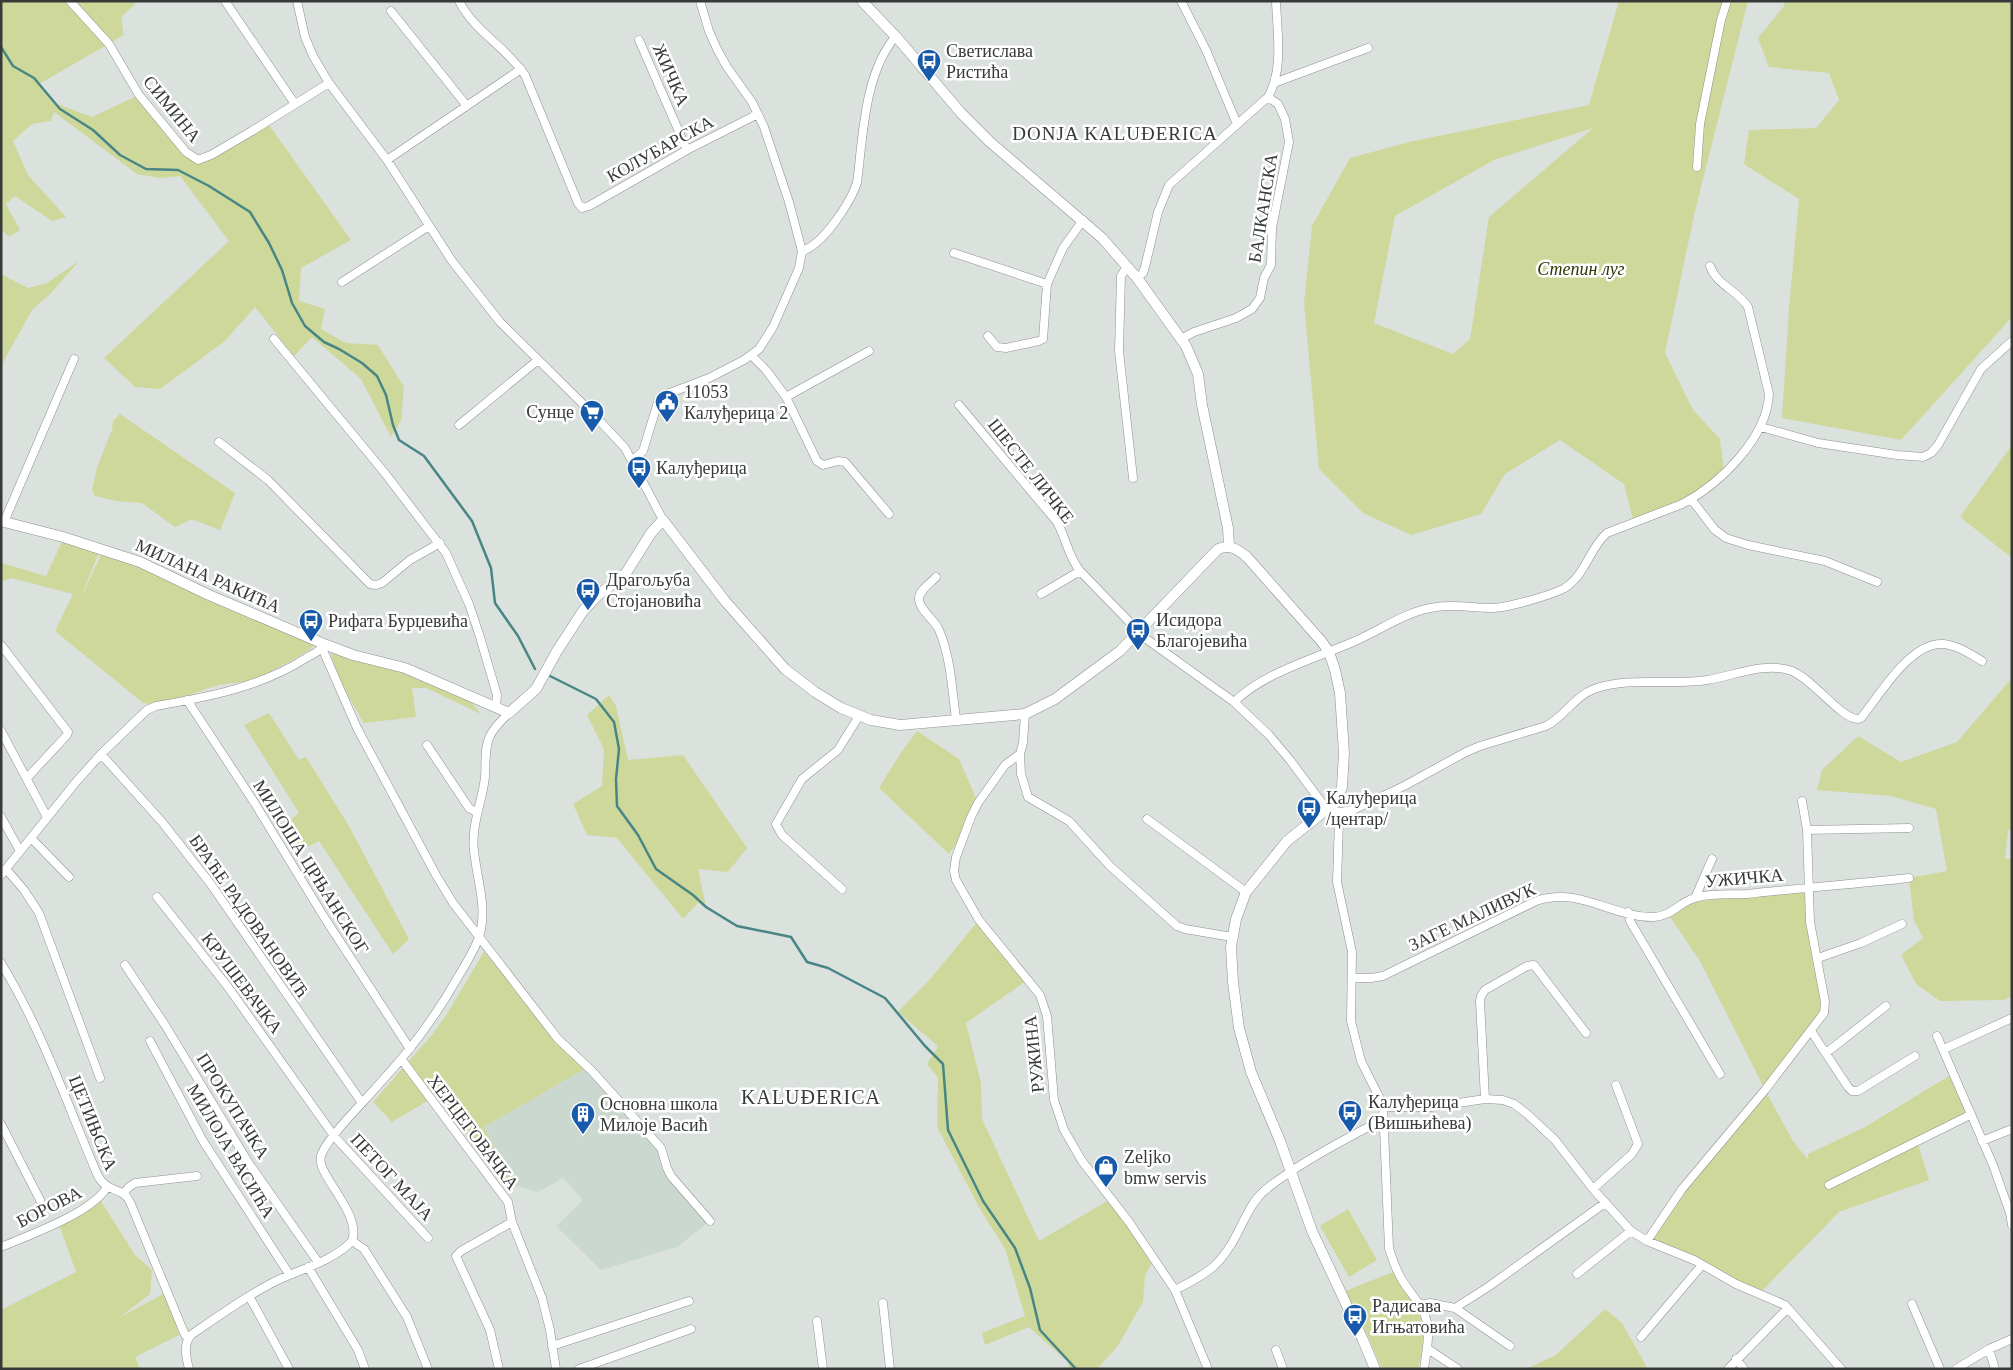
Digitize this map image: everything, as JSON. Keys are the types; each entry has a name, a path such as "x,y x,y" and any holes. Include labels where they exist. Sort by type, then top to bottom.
{"street":[{"name":"СИМИНА","path":"70,1 109,44 139,95 192,158 204,159 329,83"},
{"path":"225,1 295,104"},
{"path":"297,1 305,37 313,56 329,83 387,160 452,262 483,303 618,440 632,461 649,497 663,520 725,601 785,669 815,692 841,708 859,716 900,725 1024,714 1055,699 1120,651 1218,548 1229,546 1247,557 1322,642 1335,670 1340,693 1344,753 1342,787 1336,802 1329,810 1315,818 1287,841 1246,892 1236,919 1232,937 1232,976 1242,1042 1251,1072 1280,1141 1312,1231 1375,1369"},
{"path":"387,160 521,69 513,58 470,18 459,1"},
{"path":"632,461 642,451 658,402 662,396 709,378 751,355 764,343 773,327 798,268 802,251 789,202 764,127 758,114 716,49 708,30 700,1"},
{"path":"862,1 896,36 961,113 990,142 1102,238 1137,278 1181,339 1192,356 1198,374 1202,405 1228,528 1229,546"},
{"path":"1181,1 1206,50 1237,124"},
{"path":"1137,278 1143,273 1158,212 1169,185 1268,97 1274,83 1277,58 1276,1"},
{"path":"1697,167 1700,124 1720,20 1727,1"},
{"path":"390,11 467,106"},
{"path":"802,251 815,243 846,206 858,183 870,92 887,48 896,36"},
{"name":"ЖИЧКА","path":"640,40 687,150"},
{"path":"1274,83 1368,48"},
{"name":"КОЛУБАРСКА","path":"521,69 529,82 578,203 582,208 589,206 687,150 758,114"},
{"name":"БАЛКАНСКА","path":"1181,339 1194,332 1236,318 1252,309 1260,298 1264,278 1271,265 1272,228 1289,142 1288,132 1278,104 1268,97"},
{"path":"988,336 997,347 1006,348 1043,339 1047,284 1064,248 1083,220"},
{"path":"342,282 429,226"},
{"path":"954,252 1047,284"},
{"path":"1234,702 1249,690 1276,675 1365,636 1417,610 1447,605 1507,606 1563,589 1581,572 1600,540 1607,533 1691,499 1719,478 1741,454 1761,427 1768,406 1769,394 1748,307 1744,300 1716,279 1710,266"},
{"path":"1127,267 1122,271 1121,276 1119,351 1133,478"},
{"path":"274,338 384,472 440,544 472,612 497,695 496,707"},
{"path":"1761,427 1841,447 1923,457 1931,453 1938,445 1985,364 2012,341"},
{"path":"786,397 870,351"},
{"path":"751,355 766,370 786,397 817,461 826,465 838,461 845,462 889,514"},
{"path":"3,522 74,358"},
{"path":"458,425 538,360"},
{"name":"ШЕСТЕ ЛИЧКЕ","path":"958,405 1057,522 1062,530 1074,563 1080,571 1149,641 1234,702 1285,754 1329,810"},
{"path":"219,442 268,480 370,584 382,583 410,560 440,544"},
{"path":"1691,499 1715,530 1726,538 1748,545 1825,561 1877,582"},
{"path":"190,1369 186,1351 188,1338 249,1296 289,1274 342,1250 352,1242 353,1224 320,1162 322,1153 362,1103 402,1060 434,1018 479,936 483,908 473,840 476,812 485,779 488,741 498,724 536,689 556,651 583,611 596,596 626,573 651,533 663,520"},
{"name":"МИЛАНА РАКИЋА","path":"3,522 63,537 140,562 323,646 405,668 509,713"},
{"path":"1041,594 1080,571"},
{"path":"936,577 919,596 920,602 939,629 944,642 956,719"},
{"path":"1329,810 1340,812 1353,810 1404,786 1466,752 1546,726 1556,720 1587,692 1606,686 1643,682 1698,681 1763,669 1782,668 1805,678 1844,715 1858,719 1861,718 1902,666 1915,653 1929,646 1942,644 1953,646 1982,661"},
{"path":"1,646 68,732 27,778"},
{"path":"100,1078 39,913 24,890 4,872 47,817 101,754 151,708 262,682 302,661 323,646 357,728 436,875 458,909 558,1039 592,1071 661,1148 666,1168 671,1176 710,1221"},
{"name":"МИЛОША ЦРЊАНСКОГ","path":"187,700 254,802 410,1049"},
{"path":"1024,714 1023,742 1020,754 1021,774 1028,797 1069,821 1110,866 1171,922 1185,929 1232,937"},
{"path":"842,889 782,835 776,824 802,779 838,750 859,716"},
{"path":"1,730 47,817"},
{"path":"428,745 469,808 476,812"},
{"name":"БРАЋЕ РАДОВАНОВИЋ","path":"101,754 162,822 210,883 362,1103"},
{"name":"РУЖИНА","path":"1020,754 1005,765 978,802 956,857 954,871 956,880 979,920 1040,995 1047,1016 1054,1100 1064,1130 1074,1148 1129,1222 1175,1290 1208,1369"},
{"path":"1647,1241 1682,1189 1765,1090 1811,1031 1825,1008 1818,958 1810,922 1807,830 1802,802"},
{"path":"1329,810 1340,823 1337,882 1352,952 1352,1032 1361,1061 1381,1100 1383,1108 1389,1248 1402,1279 1420,1305 1426,1321 1428,1349 1424,1369"},
{"path":"1,817 20,851"},
{"path":"1147,819 1246,892"},
{"path":"1807,830 1909,828"},
{"path":"31,838 68,877"},
{"path":"1695,898 1712,859"},
{"name":"УЖИЧКА","path":"1628,912 1651,917 1662,916 1674,912 1695,898 1783,889 1808,889 1909,878"},
{"name":"КРУШЕВАЧКА","path":"157,897 228,987 334,1136"},
{"name":"ЗАГЕ МАЛИВУК","path":"1352,978 1378,978 1550,897 1580,898 1628,912"},
{"path":"1628,912 1630,921 1720,1074"},
{"path":"1818,958 1861,943 1902,924"},
{"name":"ЦЕТИЊСКА","path":"1,962 17,989 53,1063 66,1101 98,1176 107,1187 124,1193"},
{"name":"ПРОКУПАЧКА","path":"125,965 166,1025 248,1162 318,1262"},
{"path":"1485,1099 1480,1001 1485,990 1527,966 1534,965 1586,1033"},
{"path":"1826,1053 1886,1006"},
{"path":"1944,1049 2012,1018"},
{"path":"1811,1031 1852,1091 1858,1091 1915,1056"},
{"path":"1937,1036 1944,1049 1970,1116 1993,1165 2010,1213 2012,1225"},
{"name":"МИЛОЈА ВАСИЋА","path":"150,1041 203,1142 289,1274"},
{"name":"ХЕРЦЕГОВАЧКА","path":"402,1060 505,1197 510,1208 512,1222 542,1298 556,1369"},
{"path":"1593,1189 1632,1154 1638,1144 1616,1085"},
{"path":"1383,1108 1431,1107 1485,1099 1508,1101 1526,1113 1555,1140 1593,1189 1631,1231 1647,1241 1702,1265 1736,1284 1781,1303 1788,1308 1841,1369"},
{"path":"1829,1185 1970,1116"},
{"path":"1175,1290 1204,1276 1218,1263 1230,1247 1261,1194 1307,1160 1376,1123 1383,1122"},
{"path":"1,1124 40,1200"},
{"path":"1982,1141 2012,1129"},
{"name":"ПЕТОГ МАЈА","path":"334,1136 428,1238"},
{"path":"188,1338 185,1335 130,1202 124,1193 129,1186 135,1183 197,1176"},
{"name":"БОРОВА","path":"1,1247 58,1222 99,1198 107,1187"},
{"path":"1455,1308 1488,1287 1605,1203"},
{"path":"499,1369 490,1330 456,1256 461,1251 512,1222"},
{"path":"1577,1274 1631,1231"},
{"path":"352,1242 361,1246 368,1255 407,1317 428,1369"},
{"path":"1641,1337 1702,1265"},
{"path":"308,1267 358,1350 365,1369"},
{"path":"249,1296 289,1369"},
{"path":"552,1346 689,1300"},
{"path":"883,1303 890,1369"},
{"path":"1420,1305 1430,1303 1455,1308 1510,1346"},
{"path":"1912,1304 1940,1369"},
{"path":"1728,1369 1788,1308"},
{"path":"817,1321 823,1369"},
{"path":"579,1369 692,1329"},
{"path":"1956,1369 1989,1348 2012,1339"},
{"path":"1989,1348 1995,1369"},
{"path":"1428,1349 1458,1369"},
{"path":"1276,1350 1283,1369"},
{"path":"1736,1359 1744,1369"}],"shaded area":[{"path":"588,1067 661,1148 671,1176 710,1221 677,1247 601,1270 556,1226 583,1200 563,1178 538,1192 512,1185 484,1127"}],"green space":[{"path":"1,1 132,1 135,4 121,17 124,35 39,84 55,103 92,117 139,95 192,157 211,155 267,122 351,240 301,268 299,301 325,309 321,329 346,343 378,345 404,387 401,421 391,437 361,379 312,337 294,356 255,307 225,341 160,389 135,387 104,358 229,241 180,176 160,178 137,174 54,112 51,121 32,124 13,141 28,175 66,217 52,221 15,196 6,204 20,230 9,237 1,229"},
{"name":"Степин луг","path":"1619,1 1748,1 1695,211 1665,353 1693,410 1720,439 1724,472 1682,504 1634,523 1624,484 1560,440 1505,474 1481,514 1411,535 1363,513 1319,469 1304,303 1312,226 1350,158 1409,142 1589,105","holes":["1593,128 1489,217 1470,339 1453,354 1374,323 1395,216 1494,160"]},
{"path":"1785,1 2012,1 2012,317 1901,440 1782,418 1789,308 1799,199 1744,164 1749,130 1816,128 1839,100 1829,73 1769,67 1758,38 1784,6"},
{"path":"79,261 52,292 32,310 1,366 1,274 28,288 47,283"},
{"path":"120,414 235,493 220,530 192,519 175,527 142,503 116,501 95,496 92,490 97,467 112,430 113,421"},
{"path":"2012,445 2012,558 1960,517"},
{"path":"62,542 100,550 80,600 103,550 316,643 306,652 256,678 216,686 171,701 152,704 143,703 55,631 73,594 11,578 1,582 1,563 46,576"},
{"path":"334,649 404,669 465,695 481,714 426,688 412,688 416,717 364,723 340,682 331,655"},
{"path":"2012,678 2012,831 2008,830 2005,859 2012,859 2012,996 2004,1000 1940,1001 1916,984 1901,955 1923,938 1914,920 1909,878 1947,871 1936,809 1891,796 1817,790 1822,770 1858,736 1901,762 1957,742"},
{"path":"609,695 616,706 628,760 683,755 747,848 728,872 698,869 706,907 699,902 683,919 617,838 587,835 573,804 602,786 604,749 587,715"},
{"path":"269,713 299,760 306,757 349,826 409,939 393,954 319,841 297,852 281,828 299,813 244,725"},
{"path":"917,731 959,759 978,803 965,831 949,854 879,788"},
{"path":"1808,889 1824,1013 1765,1090 1700,961 1668,914 1695,898 1705,901 1747,894"},
{"path":"979,920 1029,979 966,1023 981,1083 982,1119 1039,1241 1111,1199 1154,1260 1145,1275 1143,1302 1117,1347 1097,1369 1070,1369 1067,1361 1029,1327 985,1345 982,1333 1025,1316 1005,1249 980,1209 937,1127 938,1078 927,1064 938,1046 898,1012 931,978"},
{"path":"484,952 558,1039 588,1067 484,1127 512,1185 507,1186 436,1096 392,1122 373,1102 431,1036 447,1014"},
{"path":"1949,1076 1970,1115 1916,1138 1929,1180 1839,1212 1759,1294 1647,1241 1682,1189 1765,1090 1793,1141 1808,1160 1808,1154 1865,1127"},
{"path":"99,1198 135,1255 152,1270 150,1294 120,1317 167,1292 179,1335 135,1357 140,1369 1,1369 1,1310 76,1272 58,1222"},
{"path":"1348,1209 1377,1260 1349,1277 1320,1226"},
{"path":"1393,1272 1414,1303 1422,1322 1422,1346 1418,1369 1382,1369 1345,1291"},
{"path":"1605,1309 1622,1323 1648,1369 1526,1369 1556,1355"}],"waterway":[{"path":"1,47 13,66 34,78 60,109 93,130 120,155 146,169 178,170 209,186 250,212 269,243 282,270 292,303 305,326 324,342 362,363 377,376 386,395 393,425 399,440 424,456 472,521 491,568 495,603 518,636 535,669"},
{"path":"550,676 596,699 614,722 619,749 616,779 617,806 638,835 656,869 693,895 706,907 737,926 791,937 807,962 828,968 885,998 925,1046 943,1064 948,1130 983,1201 1015,1248 1030,1288 1040,1330 1076,1369"}],"place":[{"name":"Светислава Ристића","path":"929,82"},
{"name":"11053 Калуђерица 2","path":"667,423"},
{"name":"Сунце","path":"592,433"},
{"name":"Калуђерица","path":"639,489"},
{"name":"Драгољуба Стојановића","path":"588,611"},
{"name":"Рифата Бурџевића","path":"311,642"},
{"name":"Исидора Благојевића","path":"1138,651"},
{"name":"Калуђерица /центар/","path":"1309,829"},
{"name":"Калуђерица (Вишњићева)","path":"1350,1133"},
{"name":"Основна школа Милоје Васић","path":"583,1135"},
{"name":"Zeljko bmw servis","path":"1106,1188"},
{"name":"Радисава Игњатовића","path":"1355,1337"}],"district":[{"name":"DONJA KALUĐERICA","path":"1115,133"},
{"name":"KALUĐERICA","path":"811,1097"}]}
